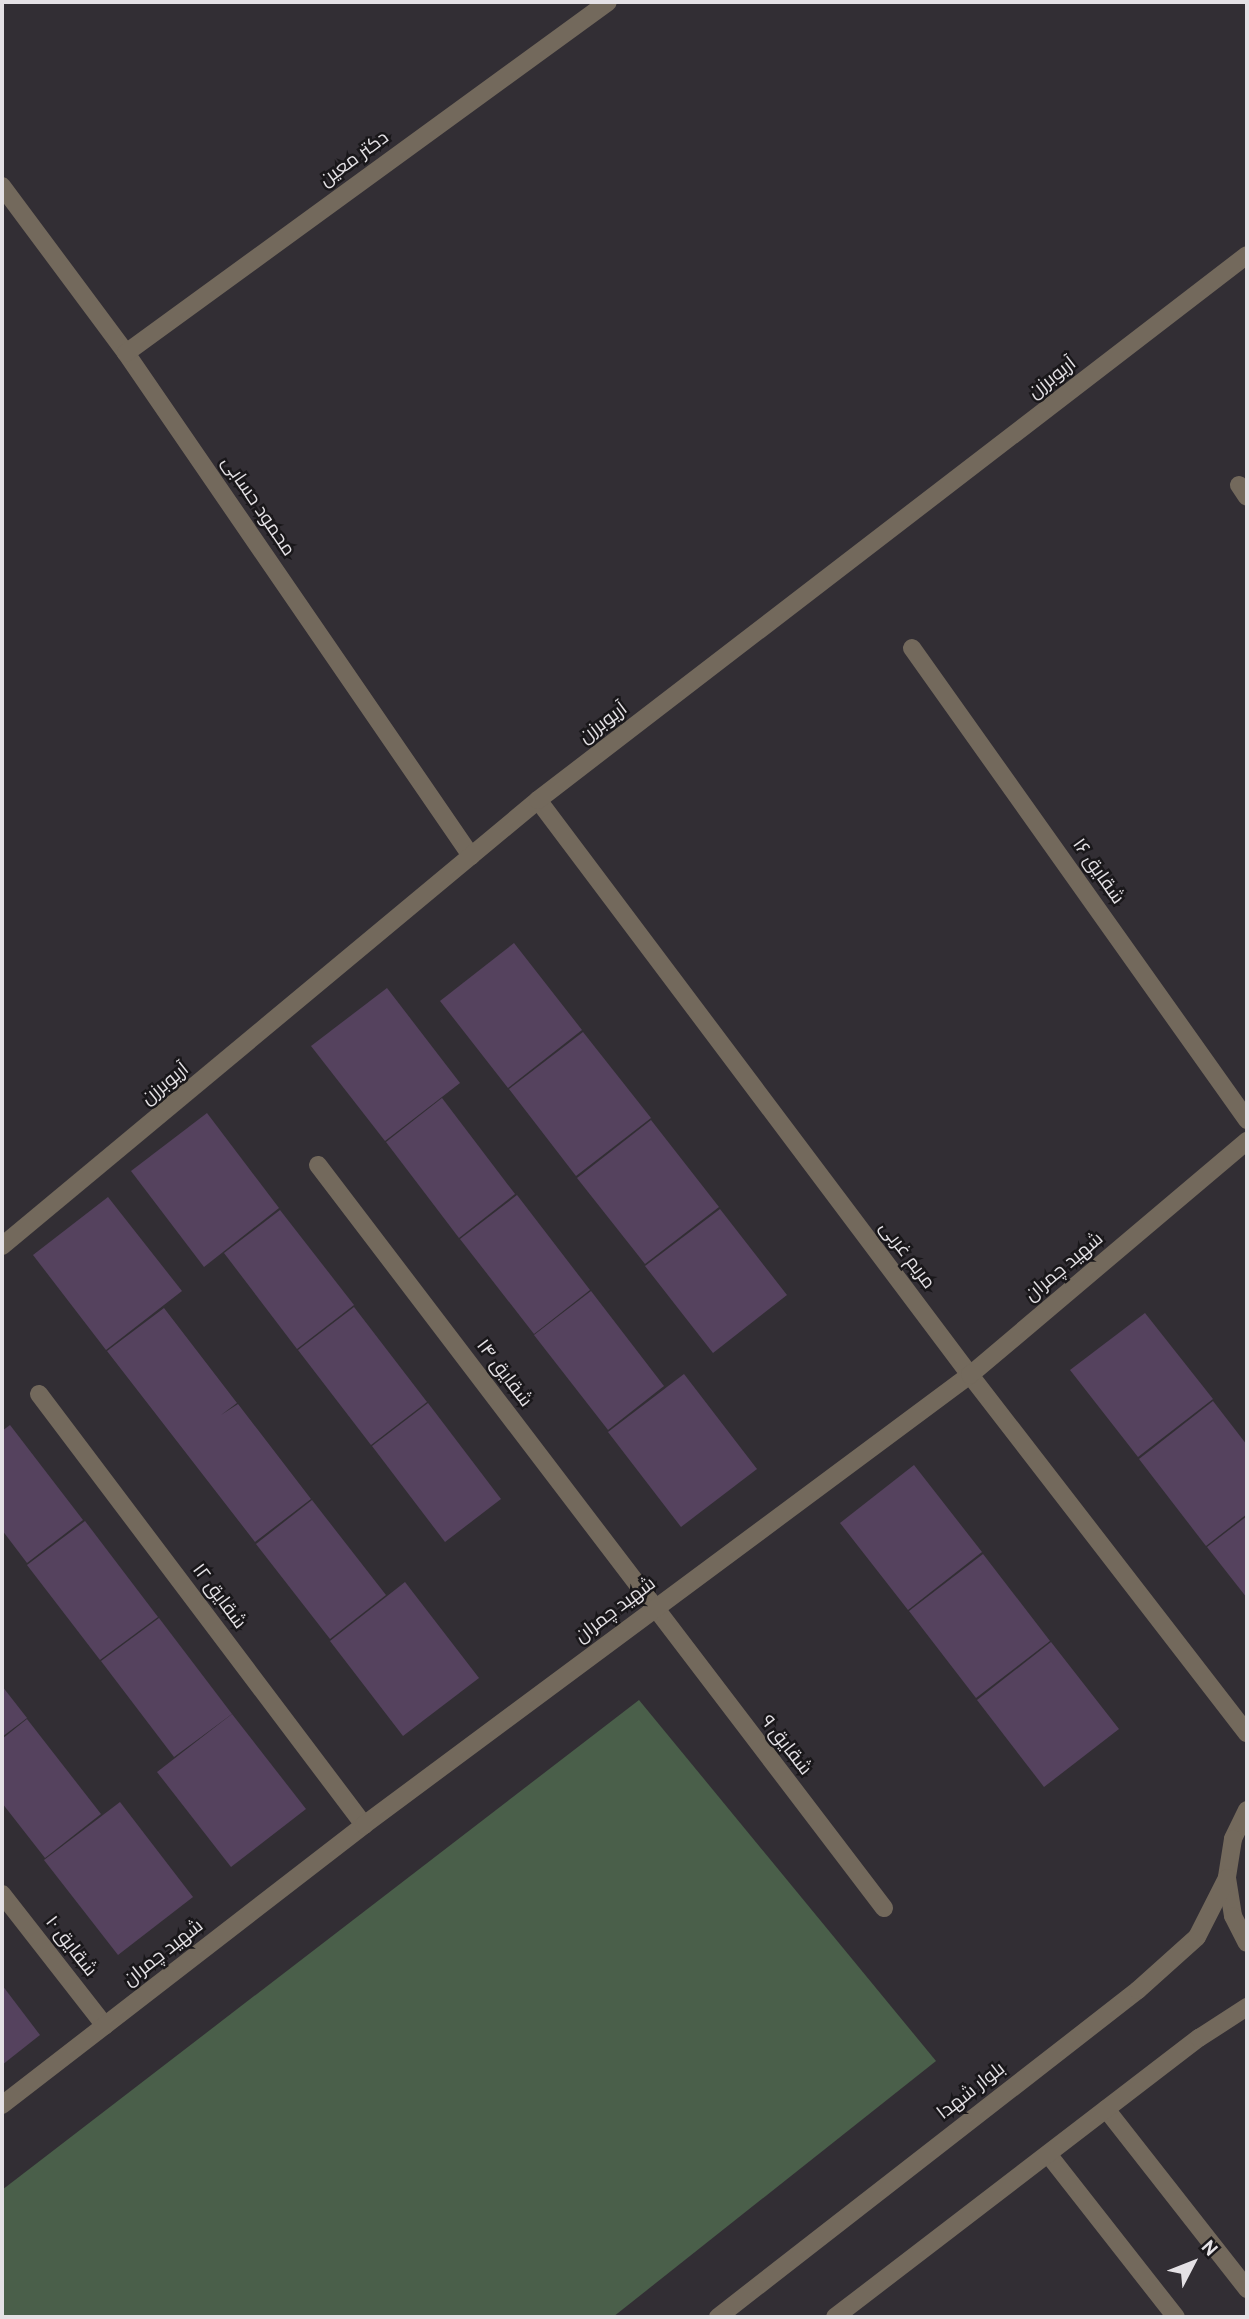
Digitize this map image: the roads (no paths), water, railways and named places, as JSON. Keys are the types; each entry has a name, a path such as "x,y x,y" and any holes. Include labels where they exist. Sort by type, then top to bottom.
{"street":[{"name":"دکتر معین","path":"127,352 608,2"},
{"name":"محمود حسابی","path":"2,186 127,352 471,856"},
{"name":"آریوبرزن","path":"2,1246 538,800 1247,255"},
{"name":"شقایق ۱۶","path":"912,648 1247,1120"},
{"name":"مریم غربی","path":"538,800 970,1376 1247,1733"},
{"name":"شهید چمران","path":"2,2105 364,1825 970,1376 1247,1141"},
{"name":"شقایق ۱۴","path":"318,1166 654,1609"},
{"name":"شقایق ۱۲","path":"39,1394 364,1825"},
{"name":"شقایق ۹","path":"654,1609 884,1908"},
{"path":"1247,1810 1233,1839 1227,1878 1233,1916 1247,1943"},
{"name":"بلوار شهدا","path":"718,2317 1138,1990 1197,1937 1227,1878"},
{"name":"شقایق ۱۰","path":"2,1894 105,2026"},
{"path":"835,2317 1107,2109 1247,2007"},
{"path":"1107,2109 1247,2289"},
{"path":"1048,2154 1176,2317"}]}
